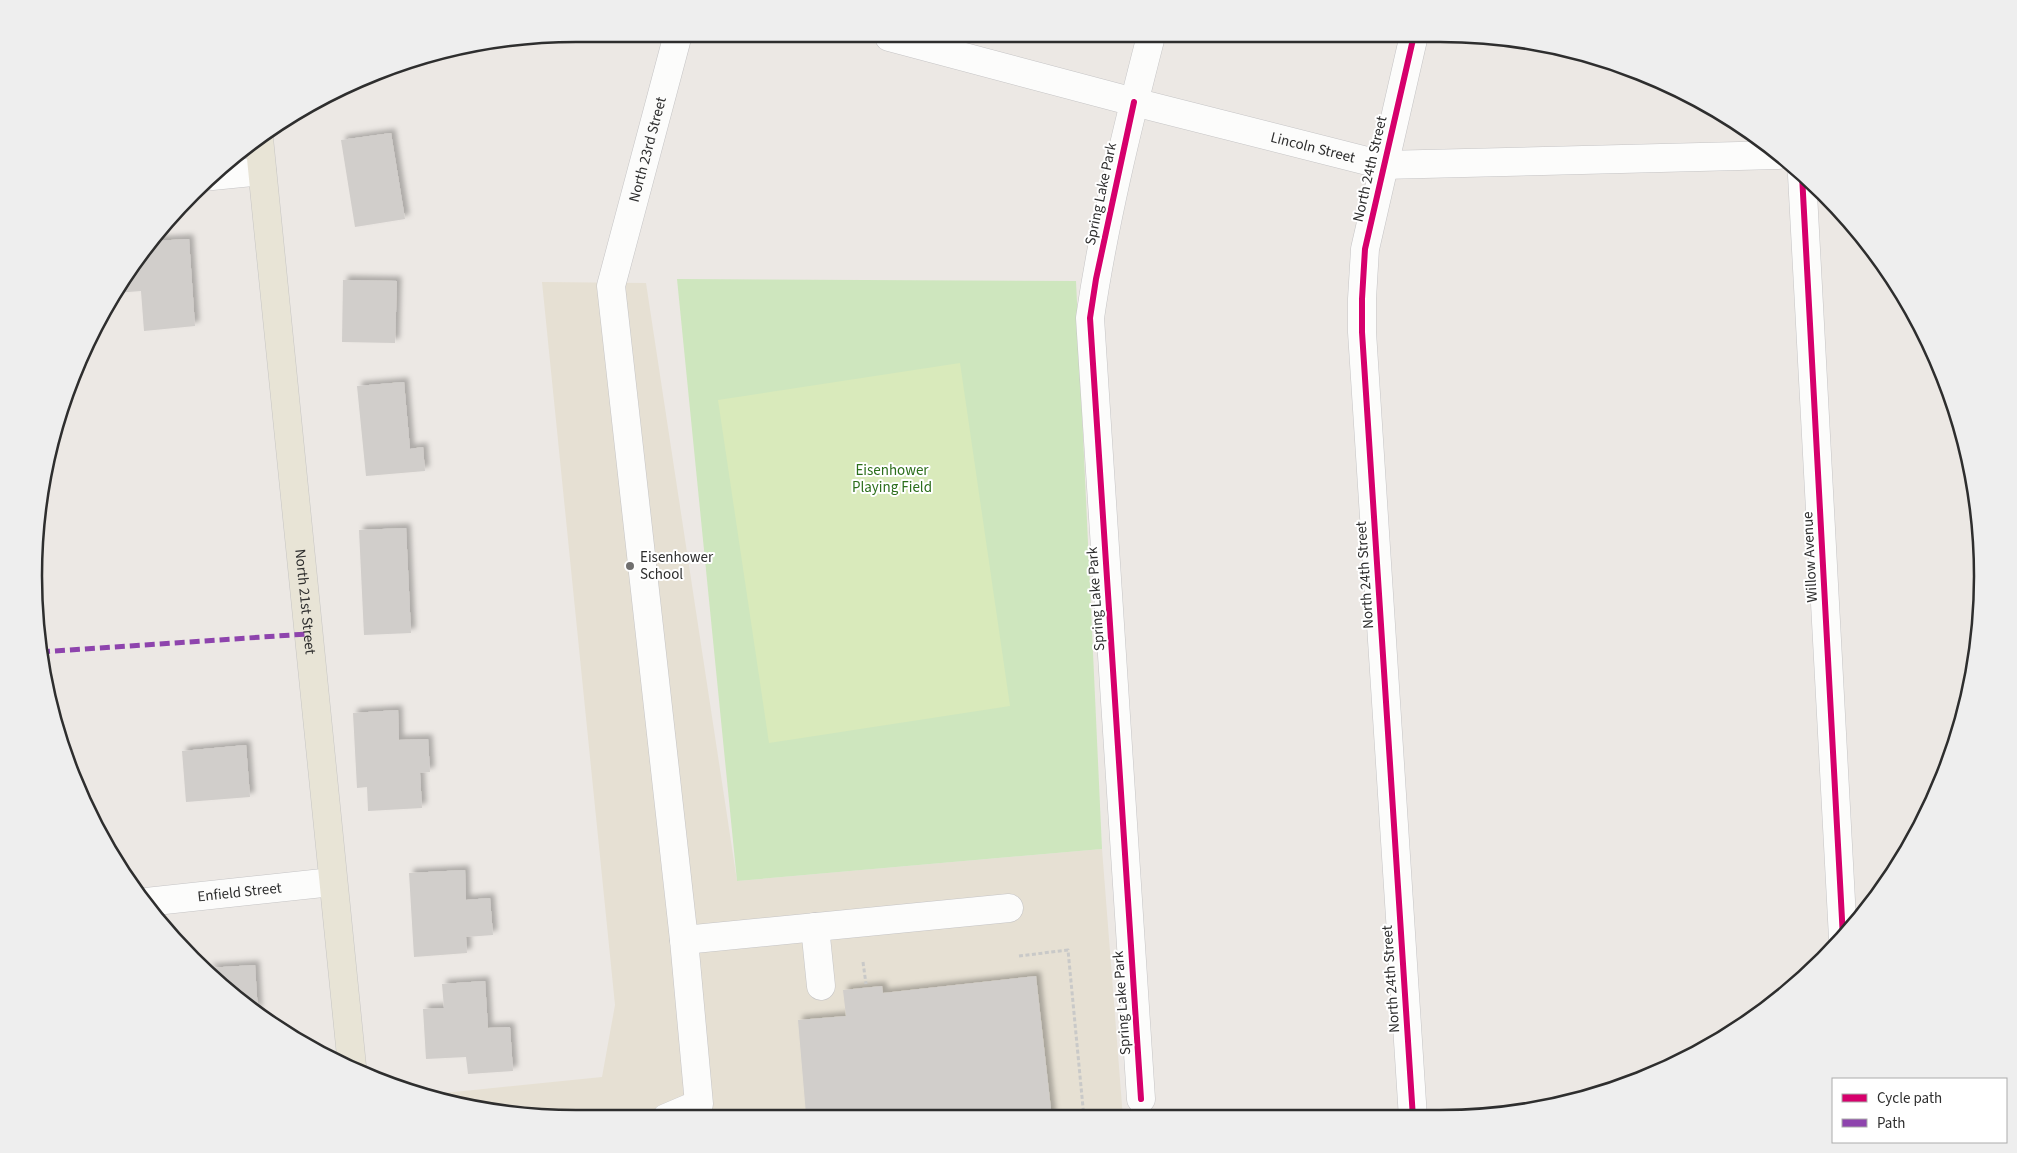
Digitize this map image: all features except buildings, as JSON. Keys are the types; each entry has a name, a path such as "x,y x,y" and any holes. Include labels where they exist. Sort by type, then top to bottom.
{"main road":[{"name":"North 21st Street","path":"260,147 351,1060"}],"street":[{"name":"North 23rd Street","path":"676,42 616,261 611,286 684,940 699,1104 685,1110"},
{"name":"Lincoln Street","path":"908,42 1383,166 1769,155"},
{"name":"Spring Lake Park","path":"1141,1099 1090,318 1096,279 1134,102 1149,42"},
{"name":"North 24th Street","path":"1412,42 1383,166 1366,249 1362,299 1362,332 1412,1110"},
{"path":"224,175 262,171"},
{"name":"Willow Avenue","path":"1802,184 1842,928"},
{"name":"Enfield Street","path":"152,901 332,882"},
{"path":"684,940 1009,908"},
{"path":"815,927 821,986"}],"path":[{"path":"1019,956 1068,950 1083,1110"},
{"path":"863,962 866,984"}],"shaded area":[{"name":"Eisenhower School","path":"542,282 646,283 737,881 1102,849 1122,1110 576,1110 507,1106 443,1093 602,1077 615,1005"}],"green space":[{"name":"Eisenhower Playing Field","path":"677,279 1076,281 1102,849 737,881"},
{"path":"960,363 1010,706 769,743 718,400"}],"marked path":[{"path":"48,651 307,634"}],"cycle path":[{"path":"1412,42 1365,249 1362,332 1412,1110"},
{"path":"1134,102 1096,279 1090,318 1141,1099"},
{"path":"1802,184 1842,928"}],"place":[{"name":"Eisenhower School","path":"630,566"}]}
